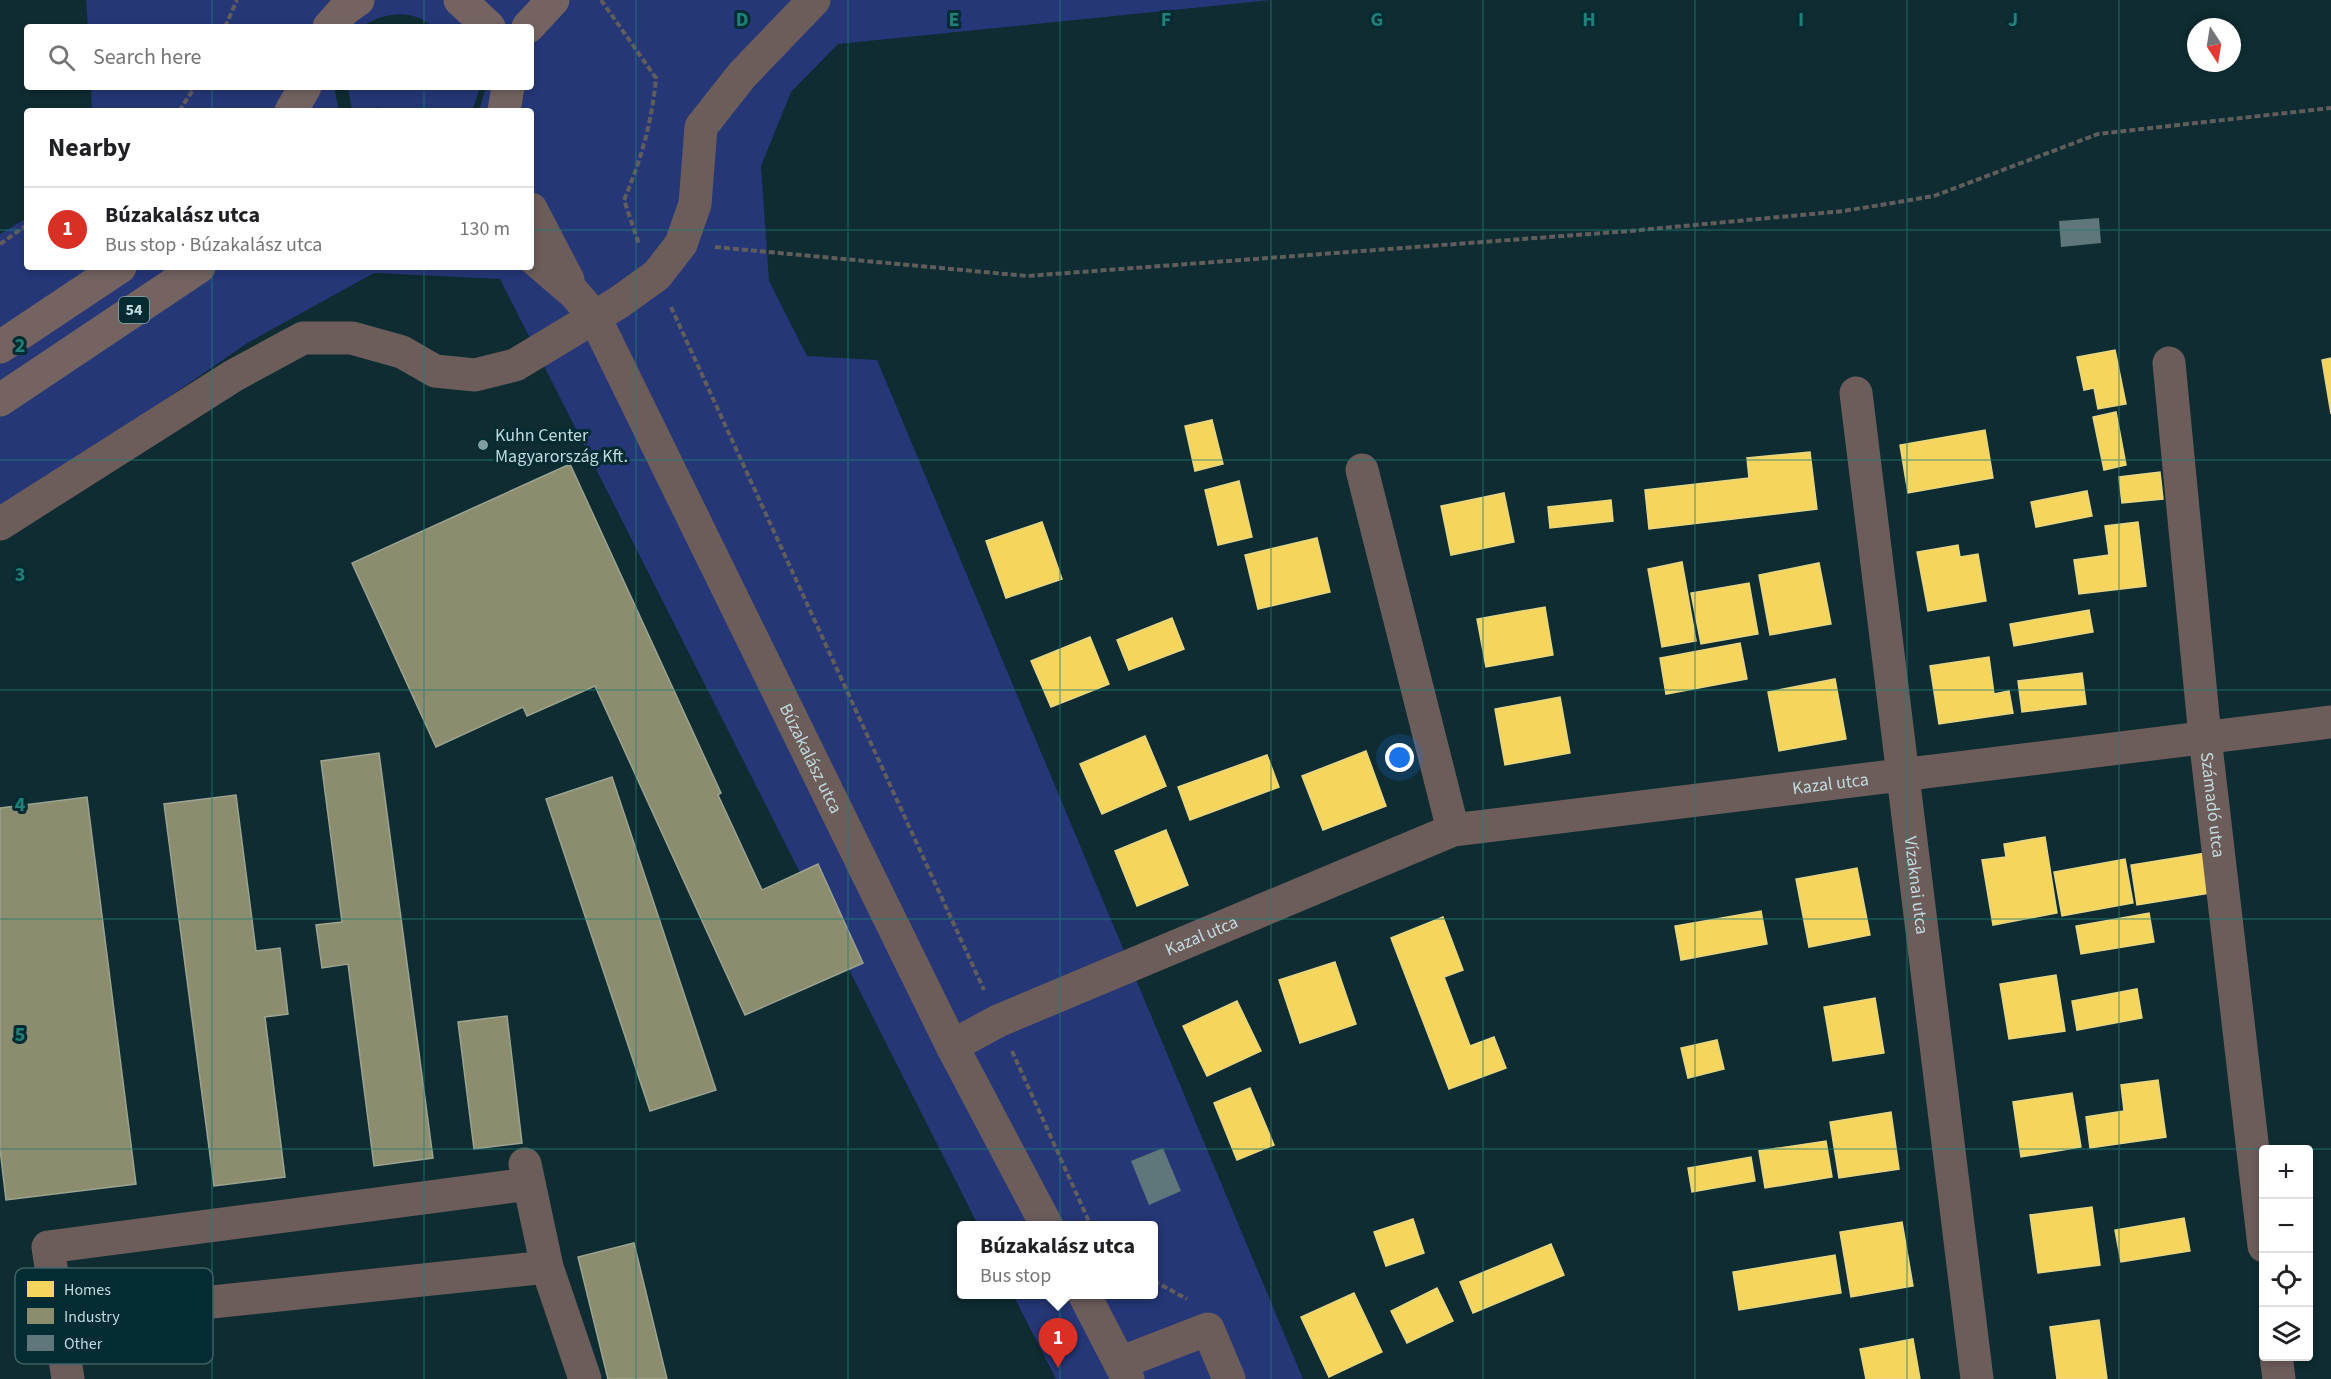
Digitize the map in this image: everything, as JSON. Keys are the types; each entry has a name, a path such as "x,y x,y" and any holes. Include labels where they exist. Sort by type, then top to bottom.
{"main road":[{"path":"460,0 486,24"},
{"path":"531,24 553,0"},
{"path":"293,108 306,90"},
{"path":"309,90 312,108"},
{"path":"504,108 508,90"},
{"name":"54","path":"0,347 116,270"},
{"name":"54","path":"0,400 195,270"}],"street":[{"path":"0,524 232,376 303,338 330,336 352,338 402,352 435,371 475,375 515,364 584,304 657,275 681,244 695,204 702,127 742,75 814,0"},
{"name":"Búzakalász utca","path":"534,214 584,304 952,1046 1044,1221"},
{"name":"Búzakalász utca","path":"534,259 584,304"},
{"name":"Számadó utca","path":"2169,363 2205,737 2259,1203"},
{"name":"Vízaknai utca","path":"1856,393 1977,1379"},
{"path":"1362,470 1453,830"},
{"name":"Kazal utca","path":"952,1046 998,1021 1453,830 2331,722"},
{"path":"51,1268 48,1247 527,1174 547,1267 585,1379"},
{"path":"213,1302 547,1267"},
{"path":"1087,1299 1124,1371 1208,1329 1229,1379"},
{"path":"2277,1361 2279,1379"},
{"path":"66,1364 68,1379"}],"path":[{"path":"226,24 237,0"},
{"path":"601,0 656,78 653,113 639,164 624,200 635,237"},
{"path":"181,108 193,90"},
{"path":"681,244 1027,276 1630,231 1844,211 1934,196 2098,134 2331,108"},
{"path":"0,244 24,227"},
{"path":"657,275 1088,1221"}],"shaded area":[{"path":"86,0 1271,0 838,44 791,92 761,166 769,281 807,356 877,360 1303,1379 1056,1379 1015,1299 1158,1299 1158,1221 976,1221 500,279 374,273 249,342 0,513 0,234 24,220 24,270 534,270 534,108 480,108 485,90 534,90 534,24 428,24 416,17 398,14 388,15 367,24 88,24"},
{"path":"91,90 335,90 338,108 92,108"},
{"path":"348,90 479,90 473,108 352,108"}],"building: Homes":[{"path":"2115,350 2126,404 2098,409 2094,388 2084,390 2077,357"},
{"path":"2331,358 2331,414 2322,360"},
{"path":"2116,412 2126,465 2104,470 2093,417"},
{"path":"1212,420 1223,464 1195,471 1185,426"},
{"path":"1985,430 1993,478 1908,493 1900,445"},
{"path":"1810,452 1817,509 1649,529 1645,490 1749,478 1747,458"},
{"path":"2160,472 2163,499 2122,503 2119,477"},
{"path":"1239,481 1252,537 1218,545 1205,490"},
{"path":"2087,491 2092,516 2036,527 2031,502"},
{"path":"1504,493 1514,542 1451,555 1441,506"},
{"path":"1611,500 1613,521 1550,528 1548,507"},
{"path":"1042,522 1062,579 1006,598 986,541"},
{"path":"2138,522 2146,586 2079,594 2074,560 2109,555 2105,526"},
{"path":"1317,538 1330,592 1258,609 1245,555"},
{"path":"1958,545 1960,557 1978,554 1986,601 1928,611 1917,552"},
{"path":"1682,562 1696,641 1662,647 1648,569"},
{"path":"1819,563 1831,624 1770,635 1759,575"},
{"path":"1749,583 1758,634 1701,644 1691,593"},
{"path":"1545,607 1553,655 1486,667 1477,619"},
{"path":"2089,610 2093,632 2014,646 2010,624"},
{"path":"1172,618 1184,649 1129,670 1117,640"},
{"path":"1090,637 1109,684 1051,707 1031,661"},
{"path":"1740,643 1747,679 1666,694 1660,658"},
{"path":"1989,657 1994,694 2009,691 2013,713 1939,724 1930,666"},
{"path":"2082,673 2086,704 2022,712 2018,681"},
{"path":"1835,679 1846,739 1779,751 1768,692"},
{"path":"1560,697 1570,753 1505,765 1495,709"},
{"path":"1145,736 1166,786 1102,814 1080,764"},
{"path":"1366,751 1386,806 1323,830 1302,776"},
{"path":"1267,755 1279,787 1190,820 1178,787"},
{"path":"1166,830 1188,885 1137,906 1115,851"},
{"path":"2045,837 2057,913 1993,925 1982,860 2006,857 2004,844"},
{"path":"2205,853 2211,893 2137,905 2131,865"},
{"path":"2125,859 2133,903 2062,916 2054,872"},
{"path":"1857,868 1870,935 1809,947 1796,879"},
{"path":"1761,911 1767,944 1681,960 1675,926"},
{"path":"2149,913 2154,942 2081,954 2076,926"},
{"path":"1443,917 1463,970 1444,977 1470,1046 1494,1037 1506,1068 1449,1089 1391,938"},
{"path":"1335,962 1356,1024 1300,1043 1279,980"},
{"path":"2056,975 2065,1031 2009,1039 2000,984"},
{"path":"2137,989 2142,1018 2077,1030 2072,1001"},
{"path":"1875,998 1884,1053 1833,1061 1824,1007"},
{"path":"1237,1001 1261,1051 1207,1076 1183,1026"},
{"path":"1717,1040 1724,1069 1688,1078 1681,1048"},
{"path":"2158,1080 2166,1137 2090,1148 2086,1117 2124,1111 2121,1085"},
{"path":"1250,1088 1274,1145 1237,1160 1214,1103"},
{"path":"2072,1093 2081,1147 2021,1157 2013,1102"},
{"path":"1891,1112 1899,1169 1839,1178 1830,1122"},
{"path":"1826,1141 1832,1177 1765,1188 1759,1151"},
{"path":"1751,1157 1755,1181 1692,1192 1688,1168"},
{"path":"2092,1207 2100,1265 2038,1273 2030,1215"},
{"path":"2184,1218 2190,1251 2121,1262 2115,1230"},
{"path":"1413,1219 1424,1253 1386,1266 1374,1232"},
{"path":"1902,1222 1913,1286 1851,1297 1840,1232"},
{"path":"1551,1244 1564,1275 1473,1313 1460,1282"},
{"path":"1835,1255 1841,1293 1739,1310 1733,1272"},
{"path":"1437,1288 1453,1321 1407,1343 1391,1311"},
{"path":"1354,1293 1382,1352 1329,1377 1301,1317"},
{"path":"2099,1320 2107,1379 2057,1379 2050,1327"},
{"path":"1913,1339 1920,1379 1866,1379 1860,1349"}],"building: Industry":[{"path":"570,464 721,793 718,795 762,890 818,864 863,963 745,1015 595,686 527,716 523,707 436,747 352,563"},
{"path":"379,753 433,1158 374,1166 348,964 322,968 316,925 342,922 321,761"},
{"path":"612,777 716,1090 650,1111 546,799"},
{"path":"236,795 256,951 280,948 288,1014 265,1017 285,1177 214,1186 164,804"},
{"path":"87,797 136,1184 6,1200 0,1149 0,808"},
{"path":"507,1016 522,1143 474,1149 458,1022"},
{"path":"634,1243 667,1379 608,1379 578,1257"}],"building: Other":[{"path":"2099,218 2101,243 2061,247 2059,221"},
{"path":"1163,1148 1181,1191 1149,1205 1131,1161"}],"place":[{"name":"Kuhn Center Magyarország Kft.","path":"483,445"},
{"name":"Búzakalász utca","path":"1058,1368"}]}
